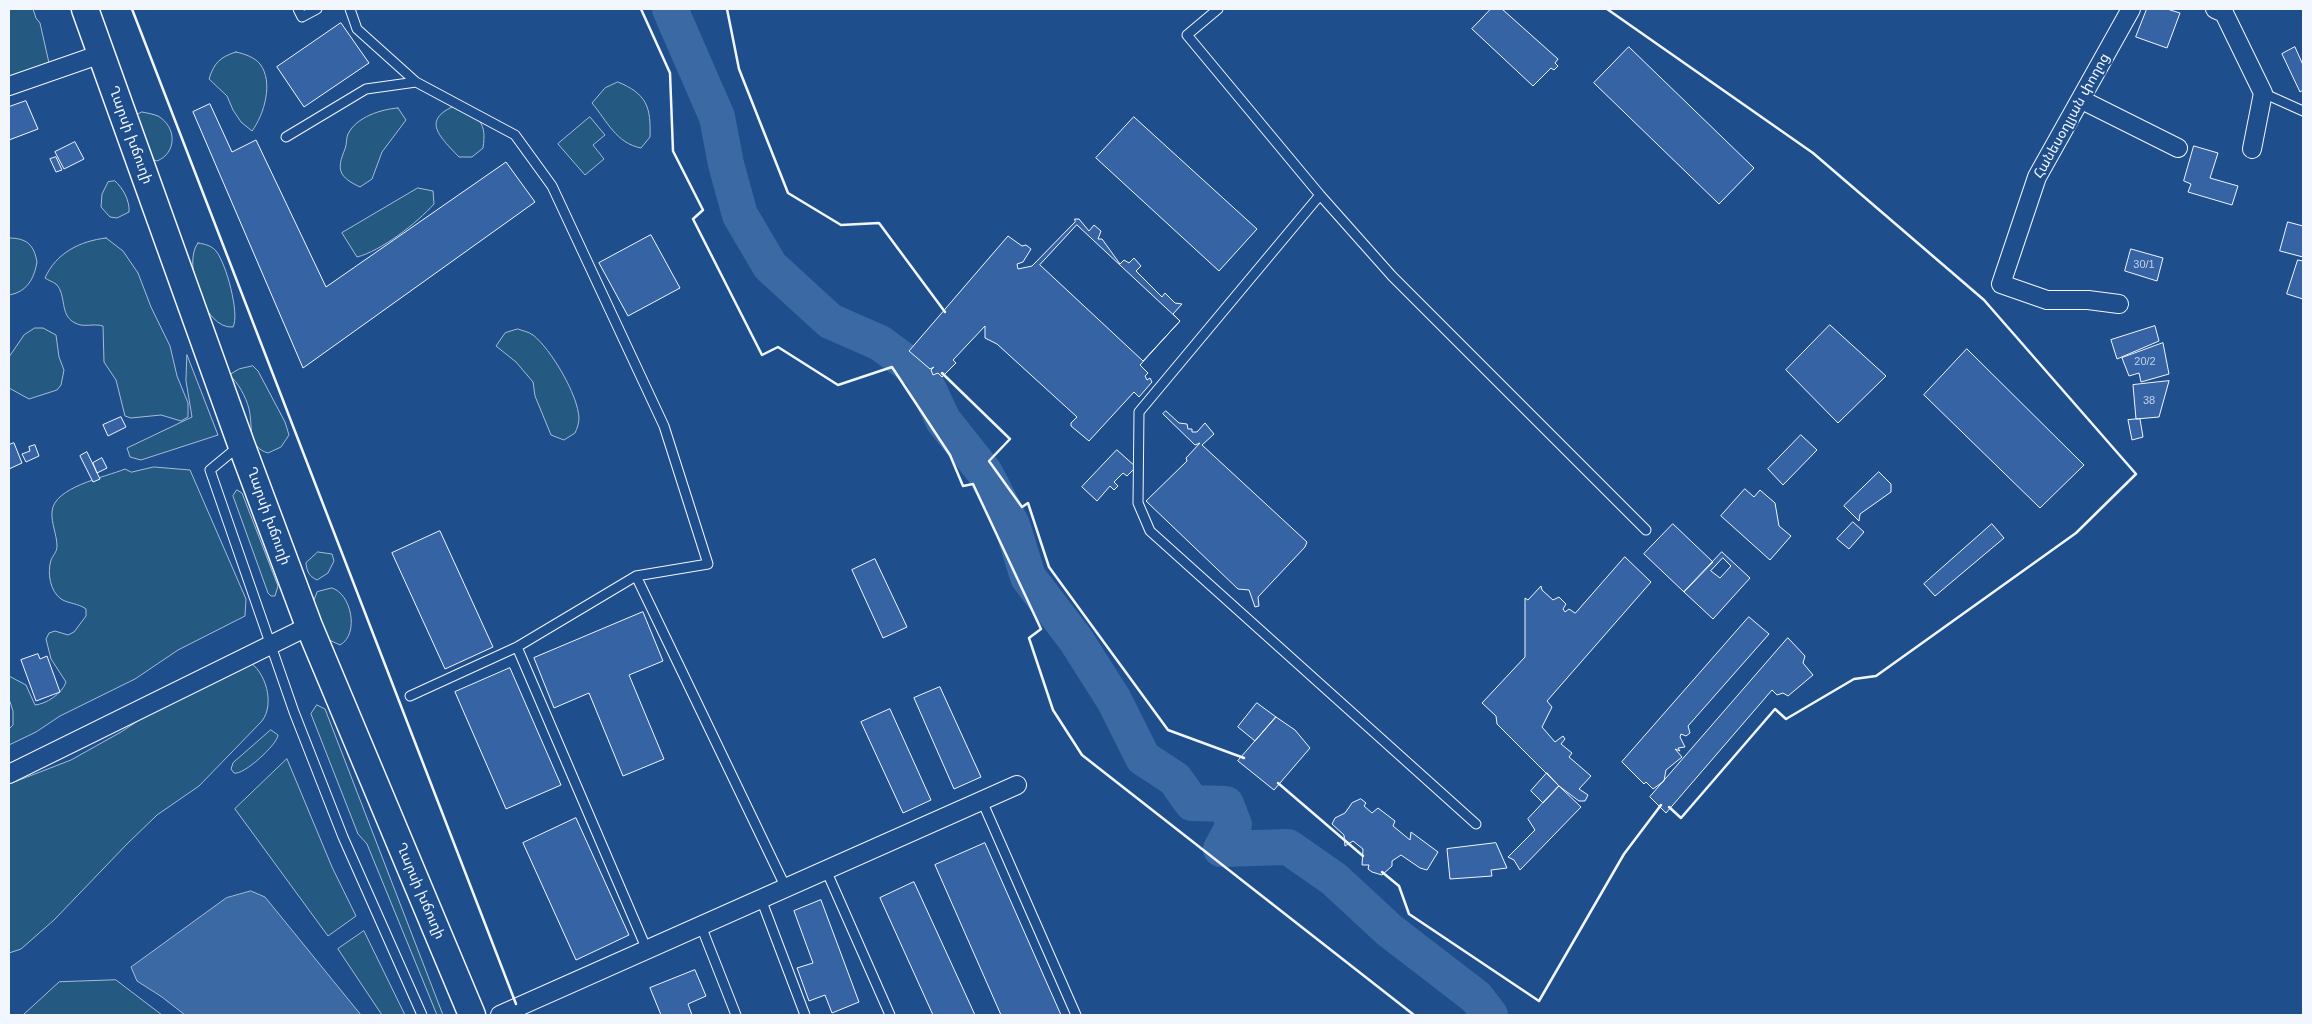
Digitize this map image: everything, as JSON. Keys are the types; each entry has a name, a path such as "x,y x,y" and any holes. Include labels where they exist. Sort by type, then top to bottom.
{"main road":[{"name":"Ղարսի խճուղի","path":"85,9 241,444 309,626 472,1015"}],"street":[{"name":"Հանեսօղլյան փողոց","path":"2120,304 2088,300 2047,300 2002,284 2037,177 2082,100 2131,9"},
{"path":"2215,9 2224,13 2262,93 2252,148"},
{"path":"9,86 101,54"},
{"path":"2082,100 2178,148"},
{"path":"9,774 309,626"},
{"path":"500,1015 1017,785"}],"lane":[{"path":"298,9 302,17 317,9"},
{"path":"350,9 357,29 416,82 515,135 552,186 664,426 708,564 636,576 517,647 410,696"},
{"path":"1218,9 1188,35 1320,195 1392,276 1646,530"},
{"path":"286,137 366,89 416,82"},
{"path":"2262,93 2303,111"},
{"path":"1320,195 1139,412 1138,503 1150,531 1476,824"},
{"path":"241,444 210,470 272,644 288,697 343,837 422,1015"},
{"path":"636,576 786,888"},
{"path":"517,647 647,950"},
{"path":"982,801 1076,1015"},
{"path":"826,870 890,1015"},
{"path":"761,899 805,1015"},
{"path":"701,926 736,1015"}],"shaded area":[{"path":"9,9 33,9 40,23 49,63 9,79"},
{"path":"236,52 249,56 258,62 264,71 266,80 266,98 260,116 252,131 241,122 227,96 209,79 218,61"},
{"path":"618,82 635,91 641,97 648,110 650,137 641,148 632,145 618,136 592,103 605,88"},
{"path":"459,104 480,122 484,132 483,148 472,157 459,157 439,135 436,128 436,122 440,116"},
{"path":"398,108 406,120 382,152 372,179 360,187 348,180 340,168 348,134 357,123 370,115"},
{"path":"142,112 158,116 169,127 171,133 172,140 168,152 157,161 145,157 135,116"},
{"path":"590,117 605,135 593,145 604,159 585,175 558,144"},
{"path":"115,181 121,187 129,208 129,212 117,218 110,217 101,207 102,194 108,182"},
{"path":"418,188 433,191 434,204 387,243 367,254 357,257 342,233"},
{"path":"9,238 21,239 29,244 34,251 37,262 29,284 21,291 9,295"},
{"path":"106,238 123,251 138,273 151,307 170,346 177,376 188,403 188,417 181,421 161,415 131,418 125,416 116,380 104,362 103,326 82,325 70,319 56,284 45,278 62,255 78,245"},
{"path":"198,243 214,249 224,266 235,311 233,327 223,325 213,318 205,307 199,293 194,279 193,265 194,252"},
{"path":"35,328 43,328 56,335 59,357 64,370 61,385 57,390 29,399 9,388 9,357 24,335"},
{"path":"518,329 533,335 548,351 569,385 574,397 579,418 578,424 575,433 564,440 551,435 535,396 533,382 516,362 496,346 505,333"},
{"path":"187,355 218,435 141,460 130,457 127,448 192,417 186,381"},
{"path":"253,366 258,371 285,422 289,435 281,447 268,453 261,450 254,441 246,400 229,375 239,369"},
{"path":"154,467 190,470 246,599 245,616 178,650 135,679 60,716 36,732 9,745 9,729 13,725 13,711 9,699 9,676 26,685 35,705 53,698 61,691 66,682 51,659 46,639 49,633 55,631 68,635 74,632 86,616 86,609 64,601 57,596 50,581 51,560 57,546 52,516 55,503 61,496 82,484 125,469 131,472"},
{"path":"237,490 242,493 278,586 275,596 271,596 268,593 233,496"},
{"path":"318,552 332,554 334,561 328,573 317,580 309,573 306,563"},
{"path":"332,588 339,591 344,597 351,614 350,632 346,640 340,645 327,639 310,611 317,592"},
{"path":"248,661 260,672 267,688 268,706 262,721 199,786 157,815 54,920 21,949 9,953 9,784 71,760 121,732 159,707"},
{"path":"317,705 325,709 443,1015 437,1015 367,844 358,834 311,714"},
{"path":"271,730 278,735 266,752 245,770 234,773 231,769 233,763"},
{"path":"287,759 332,867 356,916 328,936 235,809"},
{"path":"251,891 265,897 361,1015 185,1015 137,981 131,967 226,898"},
{"path":"364,931 405,1015 382,1015 338,949"},
{"path":"116,980 162,1015 23,1015 59,982"}],"building":[{"path":"1491,9 1502,9 1558,59 1555,63 1558,66 1554,70 1551,68 1533,86 1472,29"},
{"path":"2147,9 2167,9 2180,13 2167,48 2136,37"},
{"path":"341,23 369,63 304,107 277,67"},
{"path":"1629,47 1754,168 1719,204 1594,83"},
{"path":"2295,47 2303,65 2303,90 2300,92 2282,54"},
{"path":"26,101 38,129 9,140 9,107"},
{"path":"210,104 232,152 256,140 326,287 506,162 535,202 303,368 193,112"},
{"path":"1134,117 1257,229 1219,271 1096,158"},
{"path":"75,142 84,159 64,169 55,152"},
{"path":"2194,146 2218,153 2210,178 2238,186 2232,205 2188,192 2191,184 2184,181"},
{"path":"56,157 62,170 56,172 50,159"},
{"path":"1075,219 1079,219 1089,231 1094,225 1101,231 1098,239 1102,239 1120,264 1124,260 1129,263 1134,258 1141,266 1136,271 1162,297 1165,293 1175,303 1182,304 1173,314 1180,321 1140,365 1148,373 1145,376 1147,380 1150,378 1152,382 1139,397 1134,392 1089,441 1071,426 1071,423 1077,417 997,344 985,338 985,326 953,360 956,363 942,377 938,373 933,375 931,370 934,367 930,369 909,351 1008,236 1022,246 1026,245 1031,249 1023,262 1017,264 1018,269 1032,266 1075,222"},
{"path":"2288,222 2303,226 2303,257 2280,251"},
{"path":"1077,225 1180,321 1143,361 1040,265"},
{"path":"651,235 680,288 628,316 599,263"},
{"path":"2131,249 2163,258 2157,281 2125,271"},
{"path":"2298,260 2303,261 2303,299 2287,294"},
{"path":"1830,325 1886,376 1838,423 1786,370"},
{"path":"2155,326 2159,341 2117,359 2111,340"},
{"path":"2163,343 2169,374 2141,382 2139,373 2129,376 2122,358"},
{"path":"1967,349 2084,465 2040,508 1924,395"},
{"path":"2169,381 2159,417 2136,419 2133,385"},
{"path":"1166,411 1179,423 1187,424 1188,429 1192,429 1192,432 1197,432 1205,423 1214,434 1202,445 1307,542 1305,547 1258,597 1259,606 1255,607 1249,590 1238,589 1146,501 1187,461 1186,458 1200,443 1195,445 1163,414"},
{"path":"121,417 126,427 108,436 103,425"},
{"path":"2140,419 2143,437 2132,440 2128,420"},
{"path":"1801,435 1817,450 1783,485 1768,469"},
{"path":"14,443 22,463 9,469 9,445"},
{"path":"35,445 39,456 26,462 22,454 30,451 29,447"},
{"path":"1117,450 1136,467 1127,476 1123,473 1114,482 1118,486 1114,490 1110,486 1097,501 1082,487"},
{"path":"87,452 100,479 93,482 80,456"},
{"path":"102,458 107,468 97,473 93,463"},
{"path":"1879,472 1891,484 1891,492 1860,514 1859,521 1844,506"},
{"path":"1745,489 1754,497 1760,490 1775,503 1779,526 1791,536 1770,560 1721,516"},
{"path":"1853,522 1864,532 1849,549 1837,539"},
{"path":"1673,524 1713,562 1684,592 1644,554"},
{"path":"1992,524 2004,538 1935,596 1924,584"},
{"path":"440,531 493,647 445,669 392,553"},
{"path":"1722,552 1750,578 1713,619 1684,592"},
{"path":"1625,557 1651,582 1547,701 1552,707 1542,727 1555,742 1563,736 1565,739 1561,744 1572,753 1569,757 1591,776 1579,789 1588,795 1585,801 1579,801 1559,786 1497,724 1496,716 1482,703 1525,657 1525,598 1528,600 1541,586 1542,590 1553,600 1559,597 1566,604 1563,609 1565,612 1569,609 1575,613"},
{"path":"1723,558 1731,566 1720,578 1711,571"},
{"path":"875,559 907,627 883,638 852,570"},
{"path":"643,612 663,661 629,675 664,759 623,776 589,693 554,708 534,658"},
{"path":"1749,617 1769,634 1688,726 1690,733 1686,736 1681,734 1680,737 1685,747 1678,748 1680,751 1675,749 1682,757 1666,770 1664,781 1653,789 1646,782 1644,784 1622,762"},
{"path":"1788,638 1805,656 1803,663 1813,675 1788,696 1783,693 1777,695 1772,690 1666,813 1650,797"},
{"path":"38,654 40,659 47,656 60,692 36,701 21,660"},
{"path":"510,668 561,785 506,809 455,692"},
{"path":"940,687 981,777 954,789 914,698"},
{"path":"1257,703 1276,717 1255,741 1238,727"},
{"path":"890,709 931,800 903,813 861,722"},
{"path":"1276,717 1295,730 1310,748 1274,790 1238,761"},
{"path":"1547,773 1559,786 1543,803 1531,791"},
{"path":"1559,786 1581,807 1520,870 1514,860 1508,857 1535,830 1528,819"},
{"path":"1361,799 1366,803 1364,806 1372,813 1378,808 1395,821 1393,826 1410,840 1411,832 1438,852 1427,870 1420,868 1401,855 1392,861 1392,866 1382,875 1368,869 1369,865 1362,865 1363,849 1353,841 1345,846 1344,835 1332,824 1335,818 1345,813 1352,803"},
{"path":"576,818 629,935 576,960 523,843"},
{"path":"985,843 1061,1015 1001,1015 935,865"},
{"path":"1496,843 1507,868 1491,870 1492,876 1450,879 1447,849"},
{"path":"914,882 975,1015 933,1015 880,898"},
{"path":"821,900 859,1002 832,1013 825,995 809,1001 797,968 813,963 794,911"},
{"path":"695,970 706,996 688,1004 692,1015 661,1015 650,988"}],"waterway":[{"path":"670,9 717,117 726,164 740,215 770,266 830,321 880,343 921,373 943,420 985,473 1012,525 1028,577 1076,640 1114,700 1143,758 1175,779 1192,803 1226,804 1234,825 1221,849 1288,847 1334,879 1389,930 1476,997 1490,1015"}],"wall":[{"path":"132,9 516,1004"},
{"path":"641,9 670,73 673,151 703,210 693,219 762,355 778,347 838,385 892,367 950,455 963,486 973,484 1041,629 1029,638 1053,710 1082,755 1414,1015"},
{"path":"727,9 739,69 788,193 841,225 879,223 945,312"},
{"path":"1607,9 1813,153 1984,300 2136,474 2076,533 1876,676 1854,679 1786,719 1775,709 1681,818 1669,807"},
{"path":"942,373 1010,439 989,461 1022,507 1028,503 1049,567 1168,730 1244,758"},
{"path":"1278,783 1363,856"},
{"path":"1382,872 1399,886 1409,914 1539,1001 1624,854 1661,805"}]}
